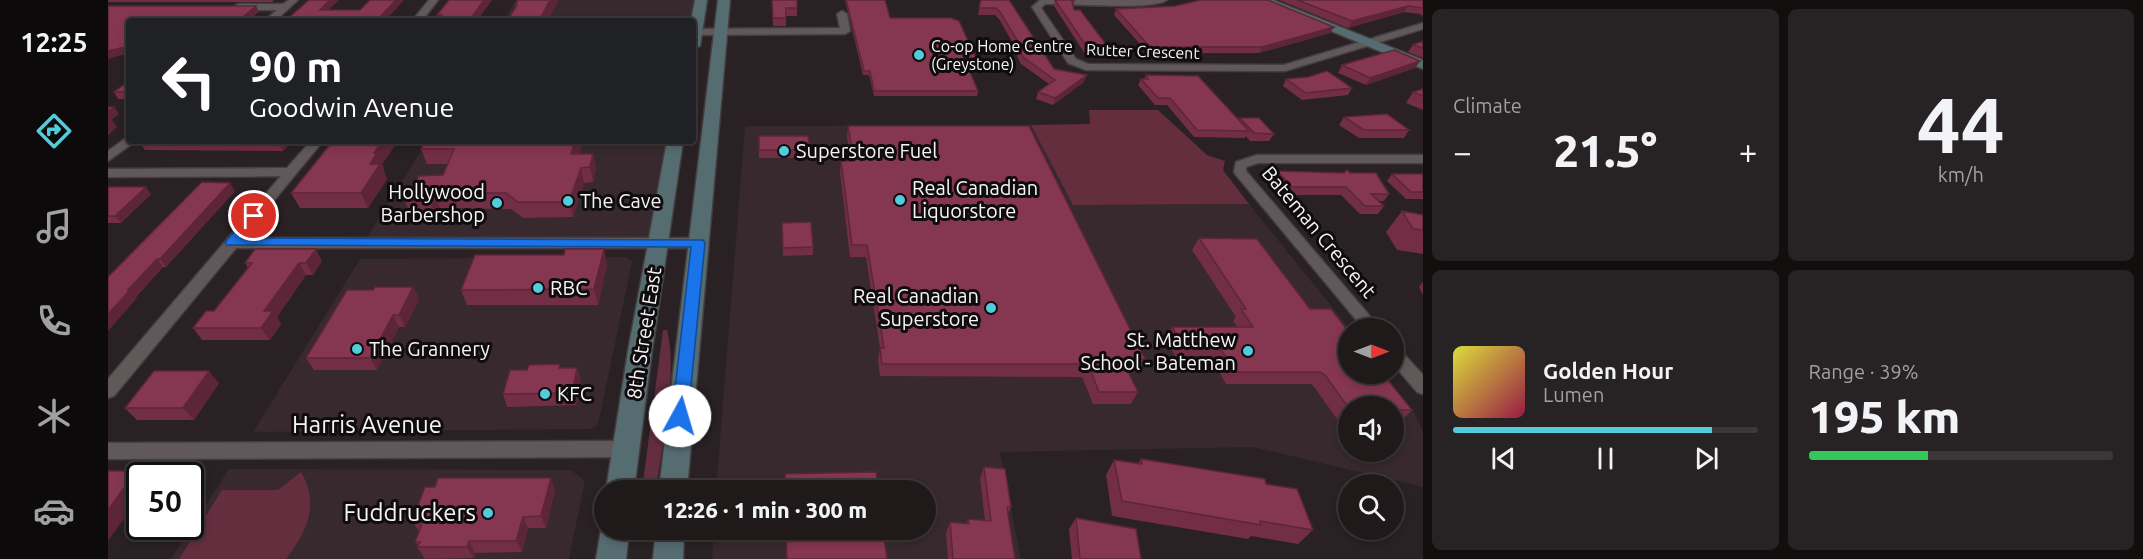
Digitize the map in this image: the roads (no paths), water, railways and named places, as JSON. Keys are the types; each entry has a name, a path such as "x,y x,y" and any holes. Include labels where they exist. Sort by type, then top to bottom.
{"main road":[{"path":"696,23 701,0"},
{"name":"8th Street East","path":"675,480 724,0"},
{"path":"1262,0 1423,65"},
{"name":"8th Street East","path":"621,480 675,144"},
{"path":"611,559 614,540"},
{"path":"668,559 669,540"}],"street":[{"path":"273,18 294,0"},
{"path":"419,18 434,0"},
{"name":"Rutter Crescent","path":"1162,0 1142,2 1056,1 1043,2 1036,7 1072,61 1086,67 1285,68 1367,43"},
{"path":"225,7 286,7"},
{"path":"696,32 845,31 842,14"},
{"path":"1367,43 1423,26"},
{"path":"108,157 126,142"},
{"path":"108,391 314,144"},
{"name":"Bateman Crescent","path":"1364,318 1240,172 1240,165 1257,159 1423,159"},
{"path":"108,173 291,172"},
{"path":"232,243 698,243"},
{"path":"1404,365 1423,387"},
{"name":"Harris Avenue","path":"108,451 626,449"}],"place":[{"name":"Co-op Home Centre (Greystone)","path":"919,55"},
{"name":"Superstore Fuel","path":"784,151"},
{"name":"Real Canadian Liquorstore","path":"900,200"},
{"name":"The Cave","path":"568,201"},
{"name":"Hollywood Barbershop","path":"497,203"},
{"name":"RBC","path":"538,288"},
{"name":"Real Canadian Superstore","path":"991,308"},
{"name":"The Grannery","path":"357,349"},
{"name":"St. Matthew School - Bateman","path":"1248,351"},
{"name":"KFC","path":"545,394"},
{"name":"Fuddruckers","path":"488,513"}]}
